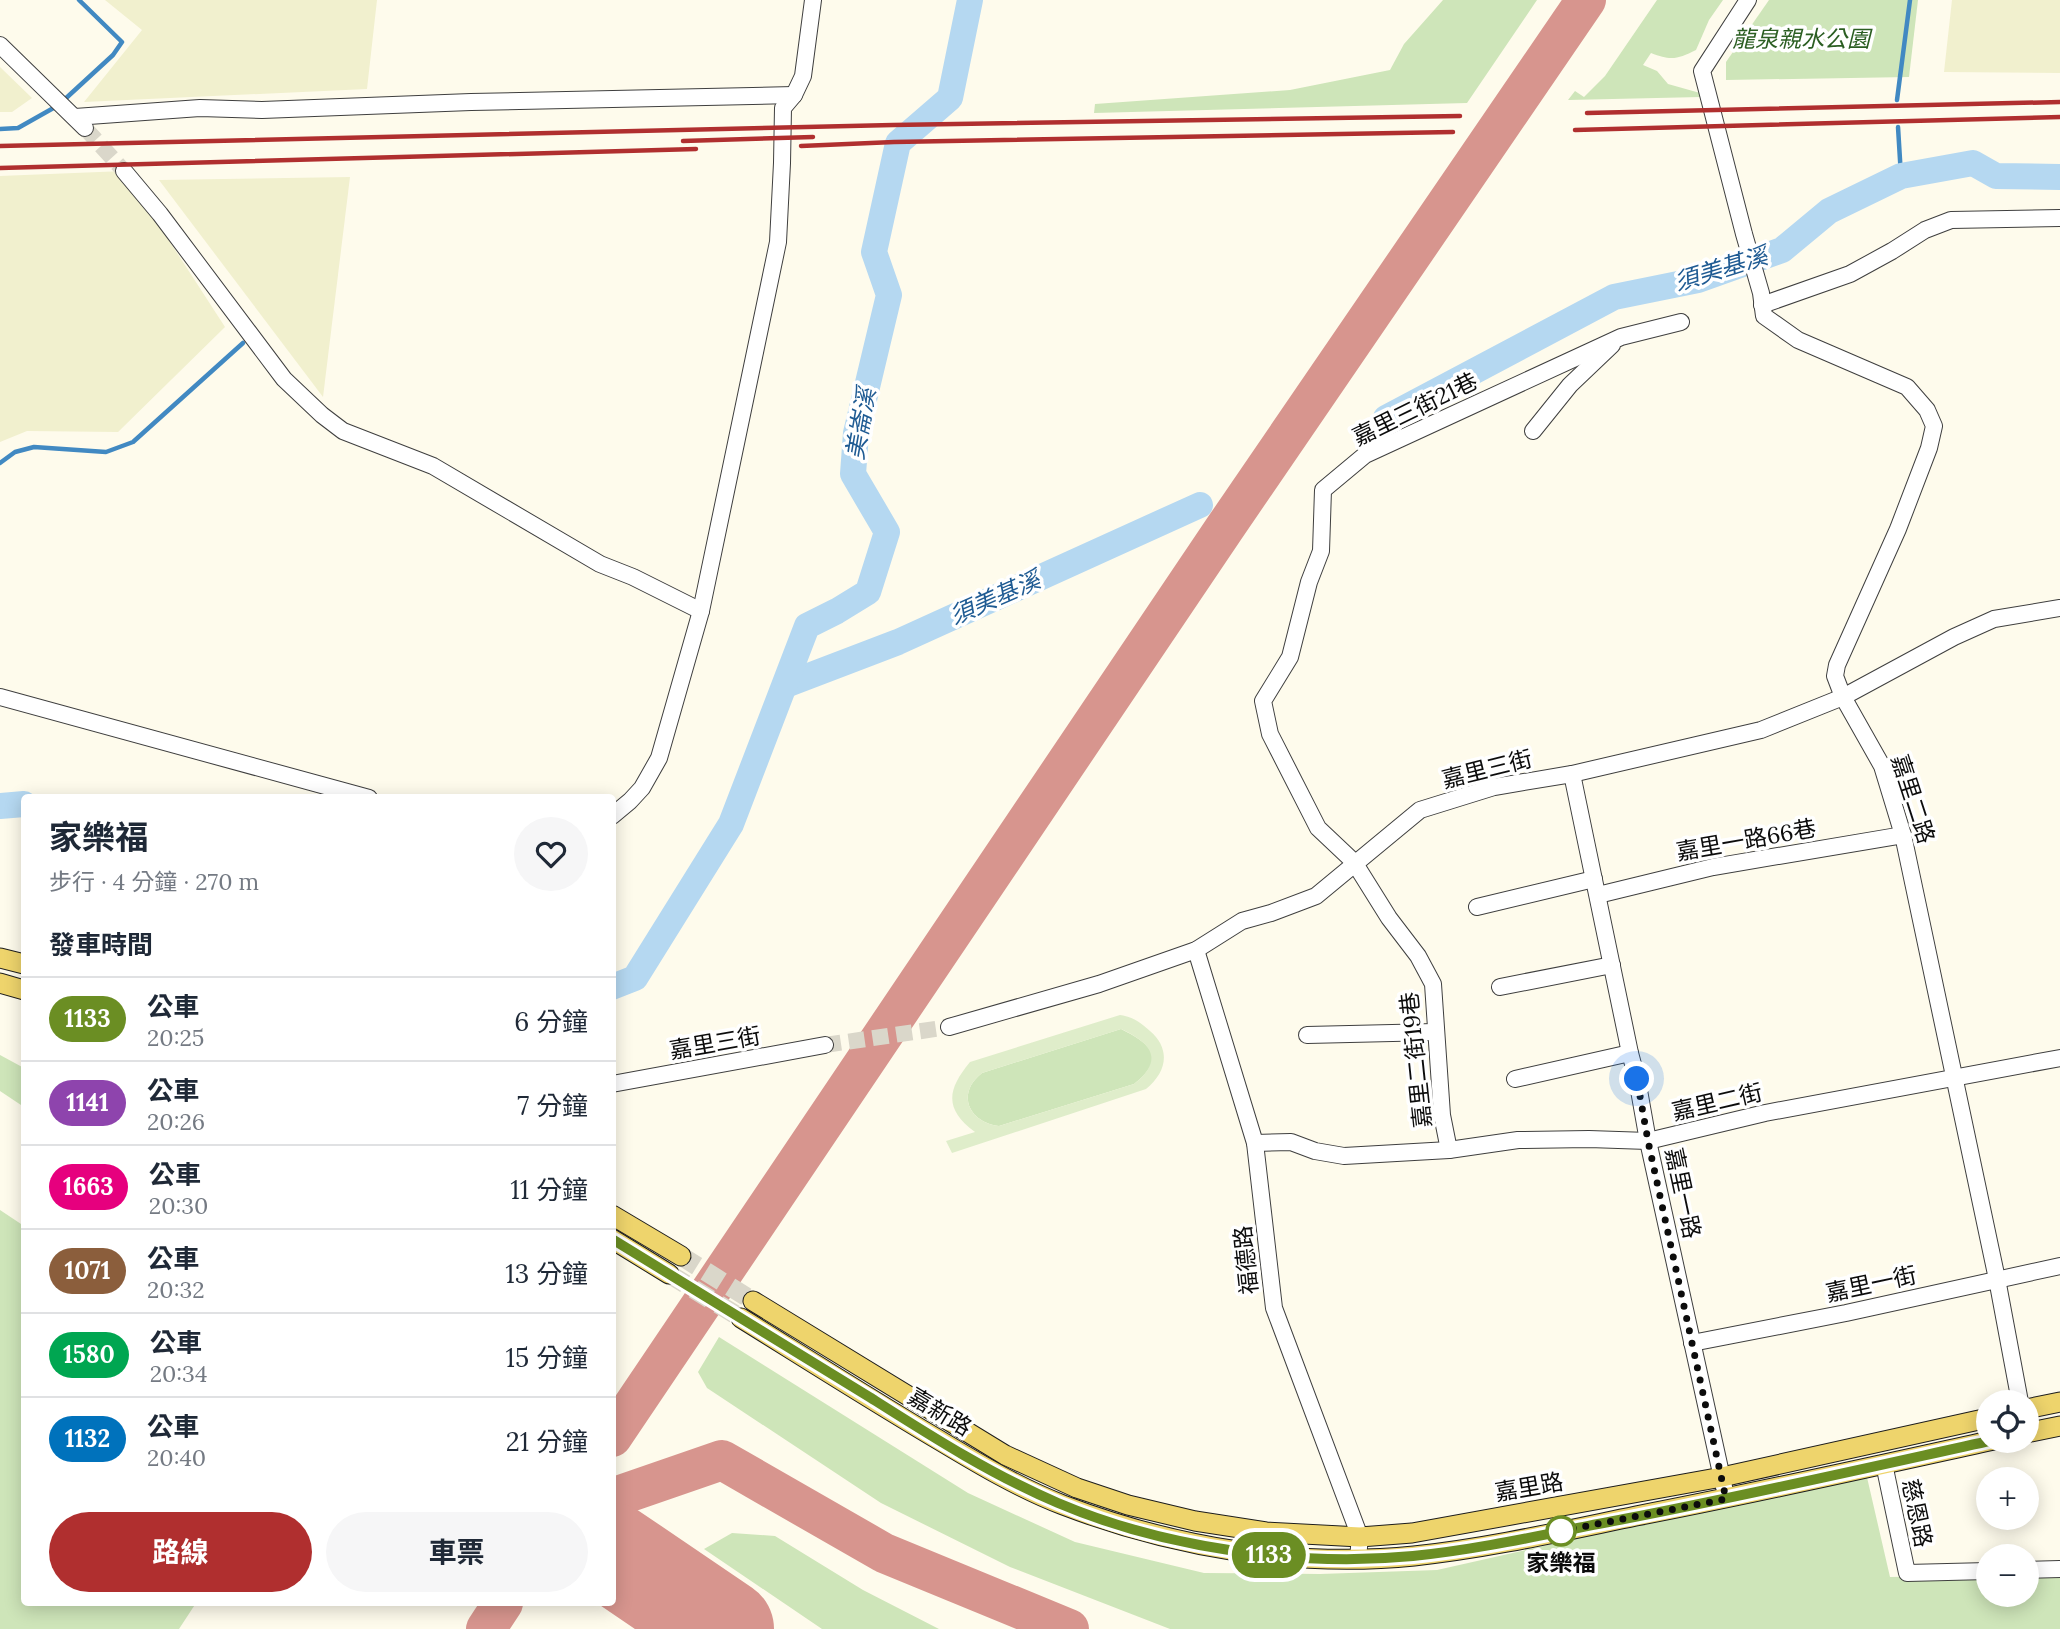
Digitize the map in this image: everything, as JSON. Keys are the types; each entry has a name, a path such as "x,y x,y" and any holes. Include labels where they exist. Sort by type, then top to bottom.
{"main road":[{"path":"0,958 21,963"},
{"path":"0,982 21,989"},
{"path":"616,1217 681,1256"},
{"path":"616,1241 669,1273"},
{"name":"嘉新路","path":"753,1301 1005,1455 1077,1488"},
{"name":"嘉新路","path":"741,1318 997,1474 1059,1504 1123,1527 1240,1552 1302,1558 1358,1558"},
{"path":"2039,1406 2060,1402"},
{"name":"嘉里路","path":"1077,1488 1129,1505 1195,1521 1266,1532 1360,1537 1423,1531 1722,1477 1976,1421"},
{"path":"2039,1430 2060,1426"},
{"path":"1358,1558 1413,1556 1472,1547 1726,1499 1976,1444"}],"street":[{"path":"616,813 642,788 659,758 701,611 778,242 783,108 794,95 803,76 813,0"},
{"path":"1748,0 1702,71 1762,305 1850,274 1925,230 1951,220 2060,218"},
{"path":"0,45 70,113 794,95"},
{"path":"124,171 284,379 322,415 344,431 432,466 600,564 634,577 701,611"},
{"name":"嘉里二路","path":"1762,305 1764,316 1798,340 1907,387 1927,410 1934,426 1930,448 1898,529 1837,665 1835,676 1843,697 1882,766 1903,835 1997,1279 2018,1390"},
{"name":"嘉里三街21巷","path":"1354,862 1318,828 1270,734 1263,701 1290,657 1309,582 1321,551 1323,490 1365,455 1621,337 1681,322"},
{"path":"1533,431 1570,385 1621,337"},
{"name":"嘉里三街","path":"949,1027 1099,984 1195,950 1242,921 1316,896 1420,810 1494,787 1572,774 1761,730 1843,697 1954,637 1994,619 2060,608"},
{"path":"0,697 354,794"},
{"name":"嘉里一路","path":"1572,774 1726,1499"},
{"name":"嘉里一路66巷","path":"1477,907 1903,835"},
{"name":"嘉里二街19巷","path":"1354,862 1389,918 1418,956 1433,984 1442,1115 1449,1150"},
{"name":"福德路","path":"1195,950 1255,1143 1273,1308 1360,1537 1358,1558"},
{"path":"1500,987 1612,965"},
{"path":"1307,1035 1435,1032"},
{"name":"嘉里三街","path":"616,1083 825,1045"},
{"path":"1515,1079 1630,1053"},
{"name":"嘉里二街","path":"1255,1143 1291,1142 1315,1151 1344,1156 1449,1150 1518,1140 1648,1141 1765,1113 2060,1058"},
{"name":"嘉里一街","path":"1692,1343 1846,1313 2060,1266"},
{"name":"慈恩路","path":"1884,1464 1906,1573 1976,1571"},
{"path":"2039,1570 2060,1569"}],"green space":[{"path":"105,0 377,0 367,89 84,102 142,30"},
{"path":"1443,0 1537,0 1467,103 1094,113 1095,104 1290,90 1390,70 1404,44"},
{"path":"1657,0 1723,0 1709,20 1696,50 1674,58 1651,53 1643,65 1657,71 1668,84 1700,93 1701,97 1568,100 1575,91 1584,97 1605,76"},
{"name":"龍泉親水公園","path":"1769,0 1918,0 1909,77 1726,80 1726,62"},
{"path":"1952,0 2060,0 2060,73 1944,72"},
{"path":"0,67 32,98 12,112 0,112"},
{"path":"124,171 225,327 118,432 27,431 0,442 0,176"},
{"path":"350,177 323,397 159,180"},
{"path":"1120,1015 1129,1017 1150,1031 1157,1038 1164,1053 1162,1068 1146,1089 952,1153 946,1141 975,1132 958,1115 952,1099 953,1090 970,1062","holes":["1121,1029 1146,1046 1151,1059 1144,1075 1134,1084 999,1126 980,1119 969,1106 969,1089 982,1073"]},
{"path":"1121,1029 1140,1040 1151,1052 1150,1067 1134,1084 999,1126 980,1119 969,1106 969,1089 982,1073"},
{"path":"0,1055 21,1066 21,1105 0,1091"},
{"path":"0,1210 21,1224 21,1606 194,1606 179,1629 0,1629"},
{"path":"719,1337 968,1493 1075,1542 1204,1573 1320,1574 1437,1570 1866,1473 1890,1577 1976,1575 1976,1607 2039,1607 2039,1574 2060,1573 2060,1629 1170,1629 1010,1567 881,1503 707,1388 698,1372"},
{"path":"732,1533 775,1536 863,1590 939,1629 822,1629 704,1549"}],"waterway":[{"path":"64,100 113,55 122,42 79,0"},
{"name":"美崙溪","path":"616,985 635,978 731,824 807,626 868,592 887,532 853,474 856,433 889,295 874,252 898,143 950,98 970,0"},
{"path":"1897,100 1910,0"},
{"path":"0,129 18,128 57,106"},
{"path":"1898,127 1901,176"},
{"name":"須美基溪","path":"1386,418 1614,297 1698,280 1782,250 1829,211 1901,176 1973,163 1996,176 2060,177"},
{"path":"0,463 15,452 34,447 106,452 133,442 243,343"},
{"name":"須美基溪","path":"788,684 898,642 1200,505"},
{"name":"美崙溪","path":"0,806 21,804"}],"taxiway":[{"path":"616,1431 1224,529 1586,0"},
{"path":"616,1497 722,1460 884,1553 1069,1629"},
{"path":"486,1629 501,1606"}],"runway":[{"path":"616,1556 724,1629"}],"tunnel":[{"path":"85,128 124,171"},
{"path":"825,1045 949,1027"},
{"path":"681,1256 753,1301"},
{"path":"669,1274 741,1318"}],"railway":[{"path":"1587,113 2060,102"},
{"path":"0,146 893,125 1460,116"},
{"path":"1575,130 2060,117"},
{"path":"801,146 1453,132"},
{"path":"683,141 813,137"},
{"path":"0,168 696,149"}],"bus line":[{"name":"1133","path":"616,1241 997,1474 1059,1504 1123,1527 1240,1552 1337,1559 1436,1553 1726,1499 1976,1444"}],"place":[{"name":"家樂福","path":"1561,1531"}],"route":[{"path":"1561,1531 1726,1499 1637,1079"}]}
